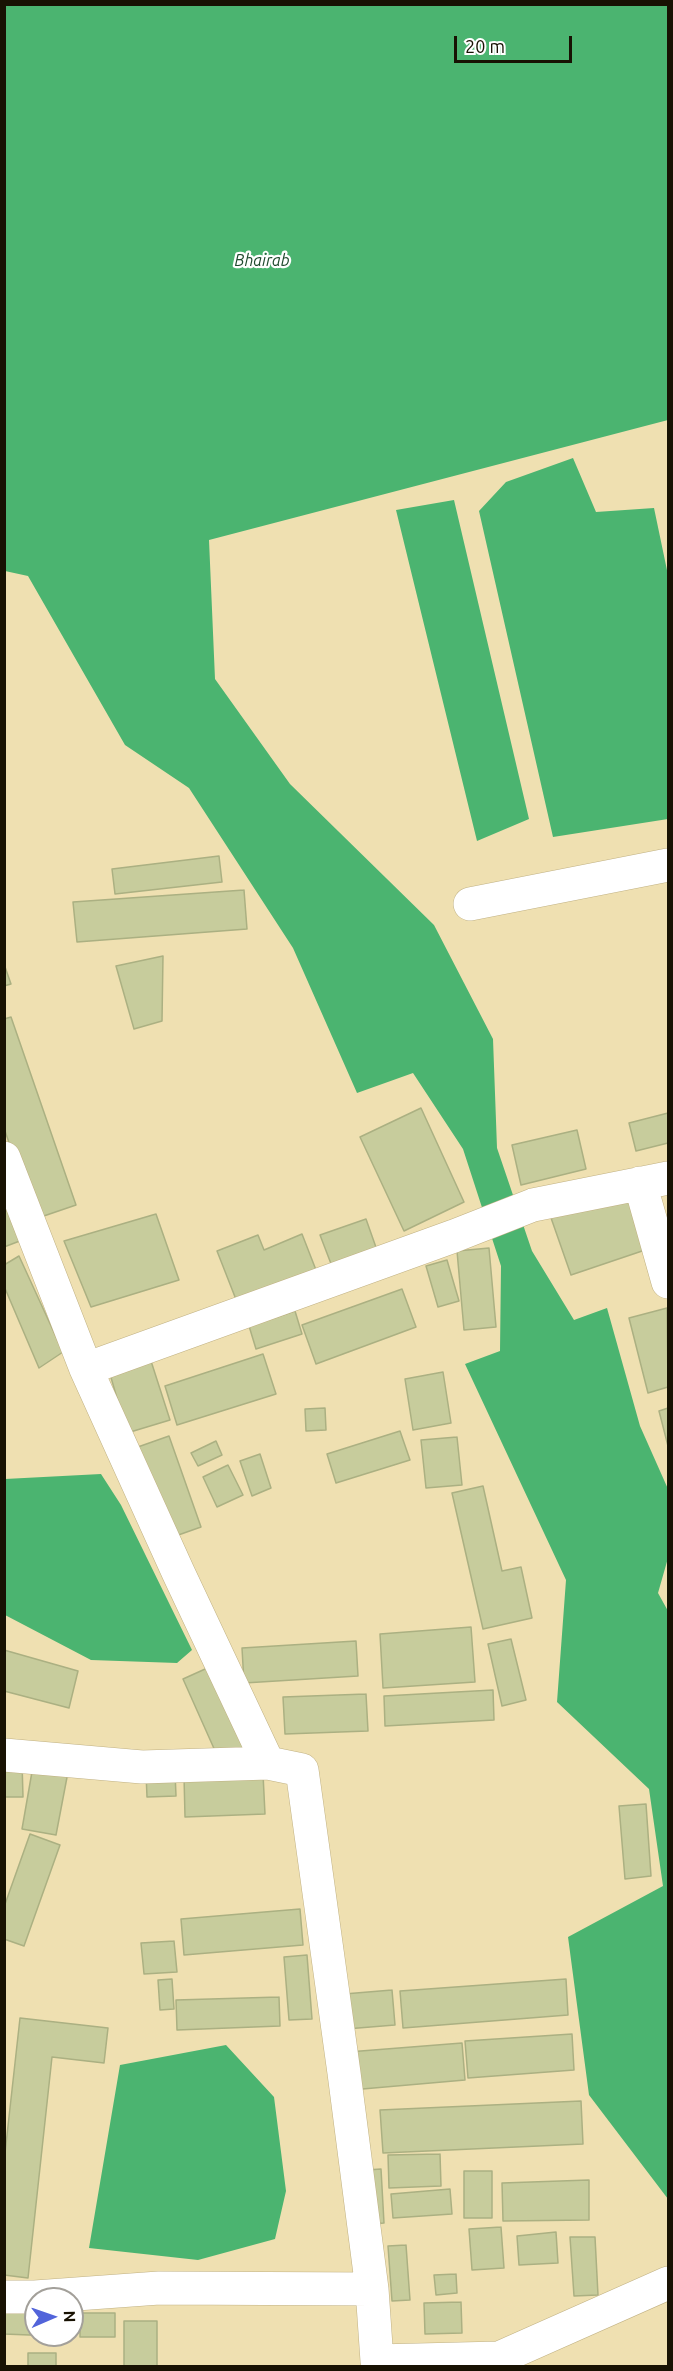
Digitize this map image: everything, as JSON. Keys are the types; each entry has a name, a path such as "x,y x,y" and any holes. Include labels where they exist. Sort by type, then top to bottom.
{"street":[{"path":"470,904 669,865"},
{"path":"4,1158 86,1368 178,1572 268,1763"},
{"path":"86,1368 534,1205 654,1180 669,1282"},
{"path":"4,1755 142,1767 268,1763 302,1770 372,2289 377,2364 499,2358 669,2283"},
{"path":"4,2297 159,2288 372,2289"}],"water":[{"name":"Bhairab","path":"5,5 668,5 668,420 209,540 215,679 290,784 434,925 493,1039 497,1148 532,1251 574,1320 607,1308 640,1426 668,1489 668,1558 658,1593 668,1611 668,2199 589,2095 568,1937 663,1886 649,1789 557,1702 566,1580 465,1364 500,1351 501,1266 463,1149 413,1073 357,1093 293,948 189,788 125,745 28,576 5,571"},
{"path":"573,458 596,512 654,508 668,575 668,819 553,837 479,511 506,482"},
{"path":"454,500 529,819 477,841 396,510"},
{"path":"101,1474 121,1505 192,1650 177,1663 91,1660 5,1615 5,1479"},
{"path":"226,2045 274,2097 286,2191 275,2239 198,2260 89,2248 120,2065"}],"building":[{"path":"219,856 222,882 115,894 112,869"},
{"path":"244,890 247,929 77,942 73,902"},
{"path":"163,956 162,1021 134,1029 116,966"},
{"path":"4,964 11,984 4,986"},
{"path":"11,1017 76,1205 35,1219 4,1128 4,1019"},
{"path":"421,1108 464,1202 404,1231 360,1137"},
{"path":"668,1113 668,1143 636,1151 629,1123"},
{"path":"577,1130 586,1169 521,1185 512,1145"},
{"path":"4,1185 25,1239 4,1247"},
{"path":"631,1187 651,1248 571,1275 550,1215"},
{"path":"156,1214 179,1280 91,1307 64,1241"},
{"path":"366,1219 378,1253 333,1269 320,1235"},
{"path":"302,1234 316,1270 237,1302 217,1251 258,1235 264,1250"},
{"path":"489,1248 496,1327 464,1330 457,1251"},
{"path":"19,1256 63,1352 39,1368 4,1286 4,1265"},
{"path":"447,1260 459,1301 438,1307 426,1266"},
{"path":"402,1289 416,1327 316,1364 302,1325"},
{"path":"667,1308 668,1387 648,1393 629,1318"},
{"path":"295,1311 302,1334 256,1349 249,1326"},
{"path":"263,1354 276,1394 177,1425 165,1386"},
{"path":"151,1361 170,1420 127,1433 110,1374"},
{"path":"443,1372 451,1423 413,1430 405,1379"},
{"path":"325,1408 326,1430 306,1431 305,1409"},
{"path":"668,1408 668,1446 659,1411"},
{"path":"400,1431 410,1460 336,1483 327,1454"},
{"path":"169,1436 201,1527 167,1539 135,1448"},
{"path":"457,1437 462,1485 426,1488 421,1440"},
{"path":"216,1441 222,1455 198,1466 191,1453"},
{"path":"260,1454 271,1488 252,1496 240,1461"},
{"path":"228,1465 243,1495 217,1507 203,1477"},
{"path":"483,1486 502,1571 521,1567 532,1618 483,1629 452,1493"},
{"path":"471,1627 475,1682 383,1688 380,1634"},
{"path":"511,1639 526,1700 502,1706 488,1644"},
{"path":"356,1641 358,1676 244,1683 242,1648"},
{"path":"4,1650 78,1671 69,1708 4,1691"},
{"path":"214,1665 251,1748 220,1762 183,1679"},
{"path":"493,1690 494,1720 385,1726 384,1696"},
{"path":"366,1694 368,1731 285,1734 283,1697"},
{"path":"22,1762 23,1797 4,1797 4,1763"},
{"path":"33,1766 68,1772 56,1835 22,1829"},
{"path":"175,1772 176,1796 147,1797 146,1773"},
{"path":"263,1774 265,1814 185,1817 184,1776"},
{"path":"646,1804 651,1876 625,1879 619,1806"},
{"path":"30,1834 60,1845 24,1946 4,1939 4,1907"},
{"path":"300,1909 303,1945 184,1955 181,1919"},
{"path":"174,1941 177,1972 144,1974 141,1943"},
{"path":"307,1955 312,2019 289,2020 284,1957"},
{"path":"172,1979 174,2009 160,2010 158,1980"},
{"path":"566,1979 568,2015 403,2028 400,1991"},
{"path":"392,1990 395,2025 346,2029 344,1994"},
{"path":"279,1997 280,2026 177,2030 176,2000"},
{"path":"20,2018 108,2028 104,2063 52,2057 28,2278 4,2275 4,2162"},
{"path":"572,2034 574,2070 468,2078 465,2041"},
{"path":"462,2043 465,2080 351,2090 348,2052"},
{"path":"581,2101 583,2144 383,2153 380,2110"},
{"path":"440,2154 441,2186 389,2188 388,2155"},
{"path":"381,2169 384,2223 371,2224 367,2170"},
{"path":"464,2171 492,2171 492,2218 464,2218"},
{"path":"589,2180 589,2220 503,2221 502,2183"},
{"path":"450,2189 452,2214 393,2218 391,2194"},
{"path":"501,2227 504,2268 472,2270 469,2229"},
{"path":"556,2232 558,2263 519,2265 517,2236"},
{"path":"570,2237 595,2237 598,2295 574,2296"},
{"path":"406,2245 410,2300 392,2301 388,2246"},
{"path":"456,2274 457,2293 436,2295 434,2275"},
{"path":"461,2302 462,2333 425,2334 424,2303"},
{"path":"4,2306 24,2307 24,2335 4,2334"},
{"path":"84,2313 115,2313 115,2337 84,2337"},
{"path":"124,2321 157,2321 157,2366 124,2366"},
{"path":"28,2353 56,2353 56,2366 28,2366"}]}
